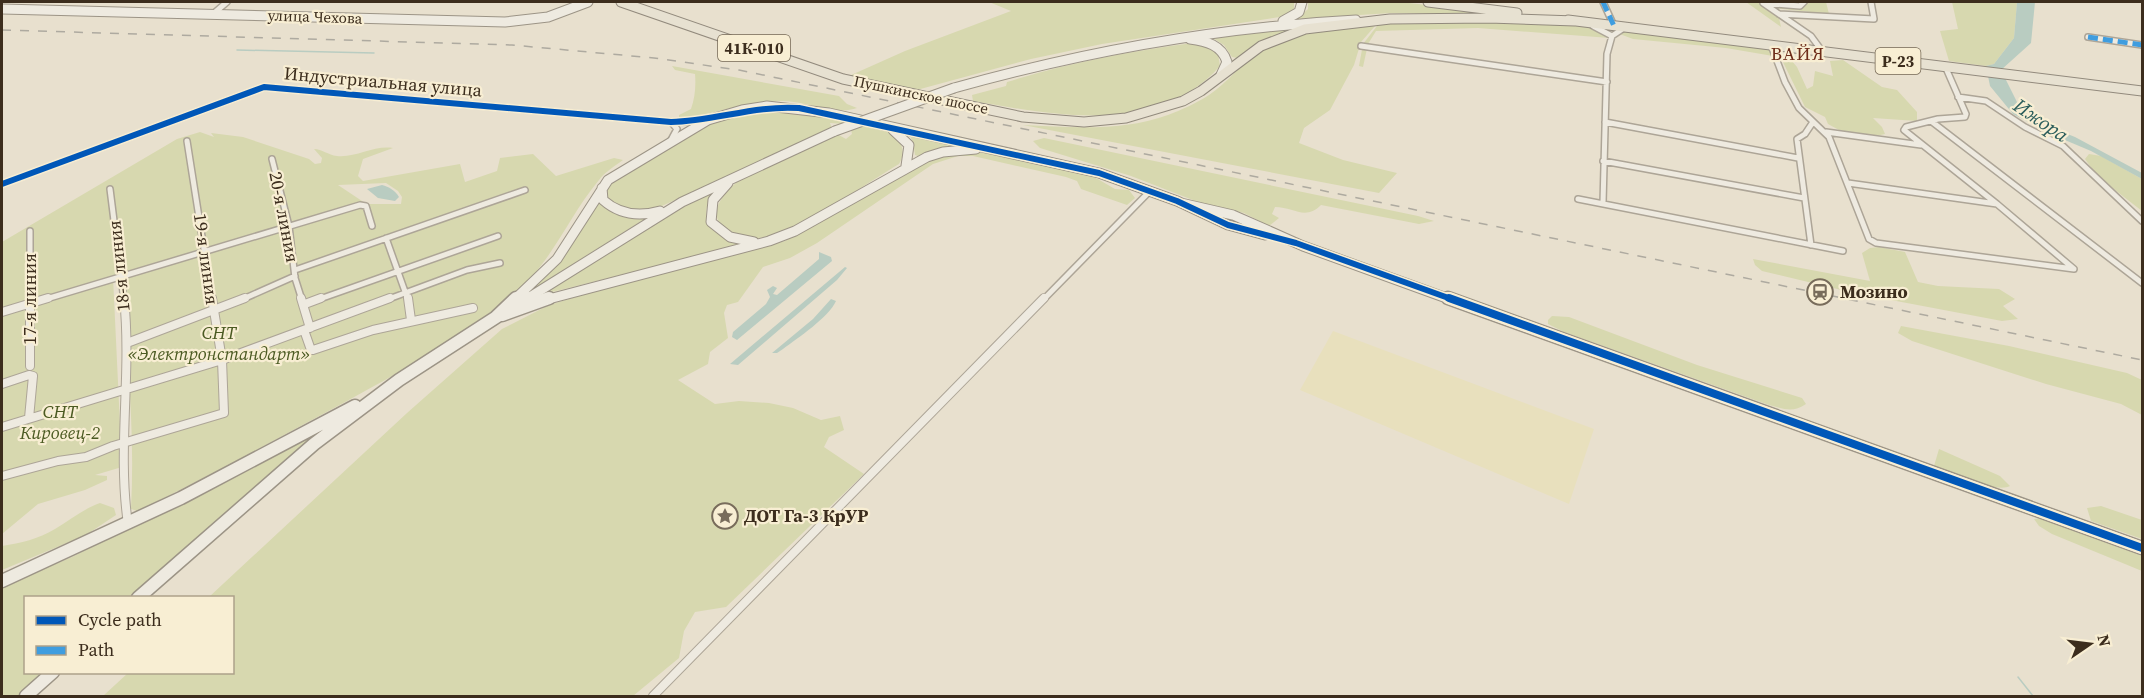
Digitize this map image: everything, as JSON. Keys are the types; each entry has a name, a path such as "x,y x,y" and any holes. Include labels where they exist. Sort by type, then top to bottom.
{"main road":[{"name":"Пушкинское шоссе","path":"621,2 843,79 1023,117 1084,122 1126,118 1183,101 1201,91 1261,46 1288,33 1322,26 1390,19"},
{"path":"1428,2 1575,21"},
{"name":"Р-23","path":"1390,19 1489,18 1575,21 2142,91"}],"street":[{"path":"213,14 227,2"},
{"name":"улица Чехова","path":"2,9 505,22 548,17 588,2"},
{"path":"1276,24 1297,14 1302,2"},
{"path":"1603,2 1614,26"},
{"path":"1762,2 1800,6 1804,2"},
{"path":"1762,2 1811,36 1822,51"},
{"path":"1779,14 1874,19 1871,2"},
{"name":"Р-23","path":"2,581 128,524 285,445 399,380 682,202 734,176 835,132 954,88 1092,52 1166,38 1276,24 1390,19"},
{"path":"1575,21 1598,28 1612,36"},
{"path":"1603,203 1607,54 1612,36 1626,27"},
{"path":"2088,37 2142,45"},
{"path":"1166,38 1196,39 1219,48 1225,54 1227,62 1221,75"},
{"path":"1771,45 1804,116 1826,132 1869,239 1876,243 2074,268 1904,130 1906,127 1931,121 1965,117 1966,114 1945,66"},
{"path":"1361,46 1607,82"},
{"name":"Индустриальная улица","path":"2,184 264,87 670,122 708,120"},
{"path":"1958,97 1986,101 2025,127 2063,146 2142,221"},
{"path":"496,317 557,259 602,188 620,171 708,120 748,108 775,105 819,111 1099,173 2142,548"},
{"path":"1931,121 2142,283"},
{"path":"670,122 677,129 671,140"},
{"path":"1811,245 1797,139 1805,134 1813,122"},
{"path":"1605,123 1798,158"},
{"path":"885,126 897,132 909,145 906,166"},
{"path":"1826,132 1922,145"},
{"name":"19-я линия","path":"123,444 224,412 222,360 188,141"},
{"path":"496,317 561,294 769,241 795,231 906,166 943,152 980,149 1002,151"},
{"name":"20-я линия","path":"272,159 289,226 295,273 304,304 307,329"},
{"path":"1604,161 1804,198"},
{"path":"734,176 714,197 710,206 711,222 724,235 733,239 769,241"},
{"path":"1848,183 1997,204"},
{"path":"602,188 602,196 606,203 616,211 627,214 652,213 682,202"},
{"name":"18-я линия","path":"110,189 127,343 123,444 125,506 128,524"},
{"path":"127,343 386,238 525,190"},
{"path":"653,696 1150,191"},
{"path":"1578,199 1843,251"},
{"path":"2,312 360,205 366,206 372,226"},
{"name":"17-я линия","path":"30,231 28,304 30,366"},
{"path":"304,304 498,236"},
{"path":"386,238 407,292 411,320"},
{"path":"2,427 222,360 467,270 500,263"},
{"path":"307,329 311,350 313,350 411,320 473,308"},
{"path":"2,384 29,375 33,376 29,418"},
{"path":"139,596 289,464 399,380"},
{"path":"145,596 254,500 399,380"},
{"path":"2,476 58,461 79,459 123,444"},
{"path":"26,696 51,674"},
{"path":"33,696 58,674"}],"shaded area":[{"name":"Ижора","path":"2017,2 2035,2 2031,43 2001,70 2020,108 2045,125 2075,137 2142,173 2142,179 2091,151 2053,135 2013,114 1990,86 1986,66 1994,64 2014,38"},
{"path":"382,185 392,189 399,197 395,201 378,198 367,189"},
{"path":"819,252 831,257 832,261 737,340 732,337 733,332 766,304 770,297 767,290 773,286 777,288 773,294 777,295 819,259"},
{"path":"845,267 847,268 837,280 738,365 730,364"},
{"path":"831,299 836,301 820,320 783,349 772,353 813,319"},
{"path":"1333,331 1594,429 1569,504 1300,390"}],"green space":[{"path":"989,2 1294,2 1294,12 1286,16 1102,44 1031,59 913,91 849,76 905,51 1011,11"},
{"path":"1308,2 1400,2 1508,14 1391,13 1297,19 1308,9"},
{"path":"1746,2 1826,2 1829,14 1765,7 1779,18 1781,27"},
{"path":"1952,2 2017,2 2014,38 1994,64 1986,66 1949,61 1940,31 1958,29"},
{"path":"1483,21 1592,27 1609,35 1610,38 1478,28 1376,31 1368,44 1363,67 1359,66 1363,44 1377,23"},
{"path":"1371,24 1375,26 1361,42 1354,65 1330,110 1304,128 1299,143 1343,160 1397,173 1379,193 1023,125 1114,126 1168,115 1194,104 1216,90 1254,56 1274,44 1314,32"},
{"path":"1297,27 1262,41 1237,58 1232,57 1224,45 1211,37"},
{"path":"1622,31 1771,49 1773,56 1726,48 1633,39 1617,33"},
{"path":"1193,43 1209,47 1218,54 1220,66 1195,88 1166,103 1136,112 1070,115 973,101 972,95 1006,86 1007,82 1053,69 1123,54"},
{"path":"1787,55 1797,67 1807,89 1813,86 1815,71 1833,76 1830,61 1843,60 1882,87 1897,90 1917,112 1917,121 1873,118 1885,134 1871,137 1839,130 1828,124 1825,117 1805,107 1781,58"},
{"path":"672,66 839,96 847,104 857,108 839,110 771,101 690,118 679,118 679,115 691,109 695,92 695,74 675,70"},
{"path":"767,107 852,121 844,124 830,123 832,129 653,210 628,209 616,205 606,196 607,187 622,173 707,123"},
{"path":"864,124 880,128 894,136 902,148 899,164 825,210 783,231 747,239 733,235 720,224 717,218 718,205 737,182 837,134 846,139 852,134 851,130"},
{"path":"200,132 214,137 211,133 243,137 309,159 315,164 321,163 322,158 314,149 344,156 379,148 393,148 363,159 358,176 363,181 460,164 465,182 497,171 500,158 533,154 556,176 614,158 623,160 607,172 588,194 540,267 515,293 470,328 373,387 231,464 137,511 131,509 130,394 119,278 370,204 401,204 402,197 398,191 386,183 338,185 365,203 113,277 122,467 95,475 107,476 107,480 85,490 38,504 2,534 2,242 177,139"},
{"path":"912,134 962,146 918,156 915,155 910,136"},
{"path":"1044,138 1434,221 1419,224 1321,205 1315,210 1304,213 1275,207 1272,214 1279,218 1269,226 1244,213 1198,202 1131,176 1040,148 1033,141"},
{"path":"964,152 988,153 1089,174 1115,189 1129,190 1135,198 1127,205 1081,189 1077,181 1066,177 973,156 958,156 933,164 817,243 790,258 763,267 738,302 727,305 724,313 728,338 710,352 708,364 678,380 715,404 739,401 769,403 793,408 821,420 840,416 844,430 829,437 824,447 864,474 726,607 695,612 684,631 679,658 633,696 103,696 127,674 234,674 234,596 210,596 407,413 502,329 549,305 785,241 939,156"},
{"path":"2089,154 2101,156 2142,179 2142,211 2097,176 2085,159"},
{"path":"711,193 707,204 707,221 723,237 742,245 540,295 676,211"},
{"path":"599,200 615,213 648,217 527,293"},
{"path":"1879,247 1905,252 1918,282 1938,286 1999,289 2015,299 2003,306 2018,319 2002,321 1854,293 1762,271 1755,265 1753,259 1870,281 1862,253 1870,248"},
{"path":"1552,316 1569,317 1697,365 1802,398 1806,404 1793,409 1769,405 1564,332 1548,324"},
{"path":"1901,326 2009,346 2127,373 2142,380 2142,415 2121,404 2046,384 1912,341 1898,333"},
{"path":"322,430 130,596 24,596 24,674 45,674 20,696 2,696 2,587 72,557"},
{"path":"1939,449 2000,476 2010,486 2003,488 1984,485 1934,466"},
{"path":"100,503 114,508 116,515 86,535 2,570 2,546 42,535"},
{"path":"2101,506 2142,520 2142,539 2091,521 2087,508"},
{"path":"2041,518 2142,555 2142,571 2052,534 2039,526 2034,519"}],"waterway":[{"path":"237,50 374,53"},
{"path":"2018,677 2033,696"}],"railway":[{"path":"2,30 512,45 654,58 739,70 2142,360"}],"marked path":[{"path":"1603,2 1614,26"},
{"path":"2088,37 2142,45"}],"cycle path":[{"path":"2,184 264,87 671,122 704,120 765,108 799,108 1099,173 1177,201 1228,225 1296,243 2142,548"}],"place":[{"name":"Мозино","path":"1820,292"},
{"name":"ДОТ Га-3 КрУР","path":"725,516"}],"district":[{"name":"ВАЙЯ","path":"1798,54"}],"park label":[{"name":"СНТ «Электронстандарт»","path":"219,343"},
{"name":"СНТ Кировец-2","path":"60,422"}]}
